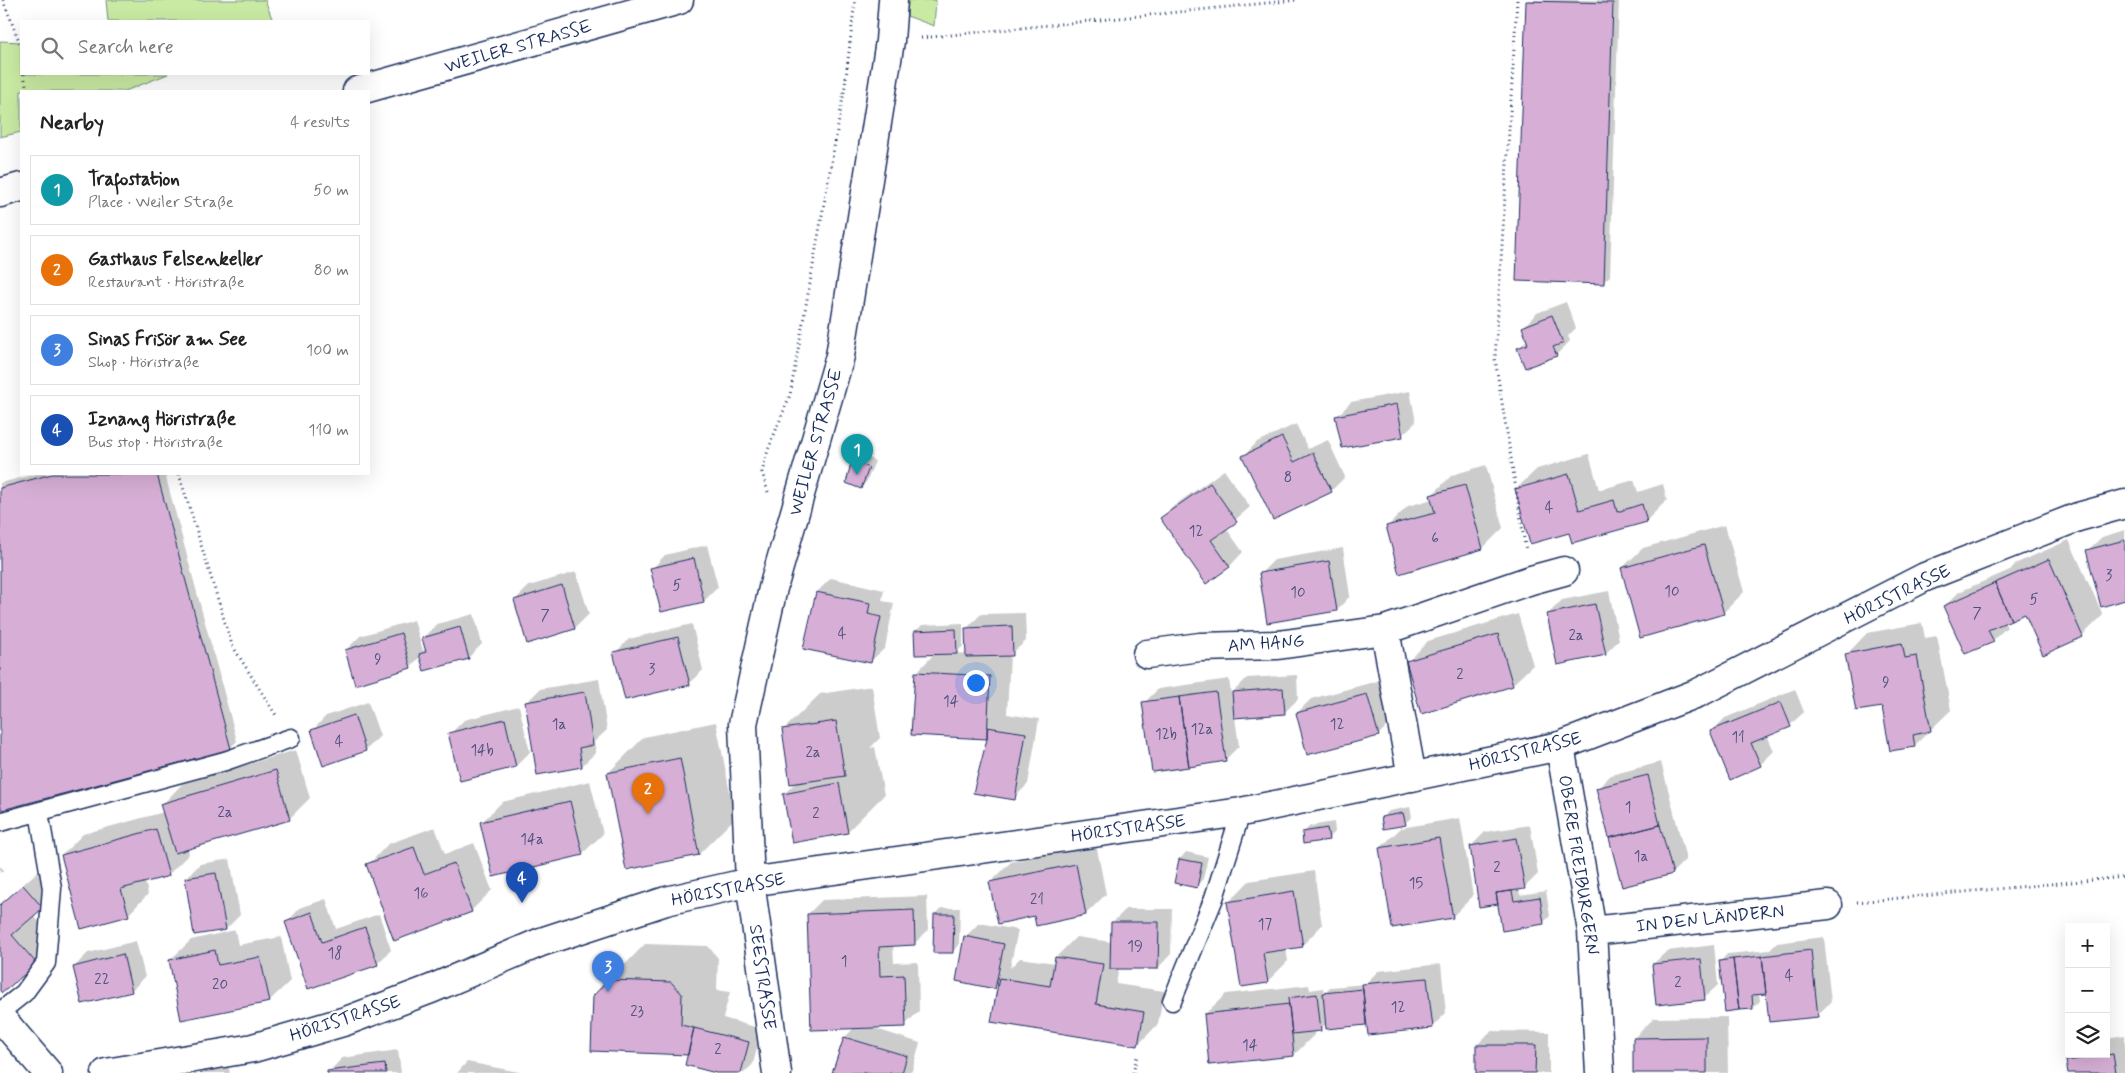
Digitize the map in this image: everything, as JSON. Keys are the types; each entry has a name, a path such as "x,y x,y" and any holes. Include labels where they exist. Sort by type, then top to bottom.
{"street":[{"name":"WEILER STRASSE","path":"361,90 679,0"},
{"name":"WEILER STRASSE","path":"750,882 743,724 773,588 840,356 890,41 893,0"},
{"path":"0,193 20,186"},
{"name":"HÖRISTRASSE","path":"106,1073 253,1048 346,1021 431,990 541,942 666,901 750,882 1241,812 1560,746 1698,693 1925,577 2078,517 2125,504"},
{"name":"AM HANG","path":"1147,654 1200,647 1278,645 1385,630 1531,580 1564,571"},
{"path":"1385,630 1412,777"},
{"name":"OBERE FREIBURGERN","path":"1560,746 1592,931 1600,1073"},
{"name":"SEESTRASSE","path":"750,882 777,1073"},
{"name":"IN DEN LÄNDERN","path":"1592,931 1828,905"},
{"path":"0,1017 48,1073"}],"lane":[{"path":"0,822 225,761 291,738"},
{"path":"0,1012 24,993 46,963 52,888 39,812"},
{"path":"1172,1001 1214,898 1241,812"}],"path":[{"path":"3,0 20,43"},
{"path":"768,492 762,472 768,450 790,395 845,86 854,0"},
{"path":"890,41 1297,0"},
{"path":"1517,0 1495,359 1531,580"},
{"path":"24,75 26,90"},
{"path":"179,475 232,645 291,738"},
{"path":"1828,905 2125,877"},
{"path":"1133,1073 1137,1057"}],"green space":[{"path":"106,0 265,0 273,20 108,20"},
{"path":"908,0 936,0 934,26 907,16"},
{"path":"0,41 20,42 20,75 165,75 128,90 20,90 20,132 0,137"}],"building":[{"path":"1526,1 1613,3 1604,284 1516,281"},
{"path":"1552,315 1563,343 1553,347 1557,356 1525,368 1517,348 1528,344 1522,327"},
{"path":"1397,404 1403,437 1342,448 1335,416"},
{"path":"1282,437 1294,462 1313,453 1332,492 1273,520 1242,456"},
{"path":"852,459 869,468 861,489 846,483"},
{"path":"1569,474 1579,510 1614,500 1617,512 1642,504 1647,522 1572,543 1569,533 1530,544 1515,489"},
{"path":"48,475 157,475 231,749 2,810 0,804 0,488"},
{"path":"1210,483 1237,522 1211,540 1230,567 1206,584 1160,518"},
{"path":"1465,485 1483,549 1399,574 1386,526 1435,513 1430,495"},
{"path":"2125,540 2125,600 2101,607 2086,550"},
{"path":"1704,545 1724,614 1640,638 1621,568"},
{"path":"694,558 704,602 661,612 650,568"},
{"path":"2049,559 2083,637 2043,655 2025,614 2011,620 1995,583"},
{"path":"1329,561 1337,611 1267,623 1259,573"},
{"path":"1995,583 2011,620 1988,630 1994,642 1965,654 1943,606"},
{"path":"562,585 575,629 527,644 514,600"},
{"path":"816,592 870,603 868,614 881,617 871,663 803,649"},
{"path":"1595,604 1606,655 1557,665 1547,614"},
{"path":"1012,626 1013,656 966,657 965,628"},
{"path":"460,627 469,659 424,671 419,654 426,652 422,638"},
{"path":"956,629 957,654 915,655 914,631"},
{"path":"401,633 411,668 355,685 345,650"},
{"path":"1498,634 1513,686 1421,714 1406,661"},
{"path":"678,637 690,685 625,700 613,652"},
{"path":"1902,643 1905,658 1917,656 1931,731 1913,735 1915,747 1890,751 1882,707 1856,711 1845,654"},
{"path":"915,672 990,676 987,739 911,735"},
{"path":"1283,688 1285,714 1234,718 1232,692"},
{"path":"585,692 593,745 579,748 582,767 537,775 525,702"},
{"path":"1216,692 1226,761 1189,767 1179,697"},
{"path":"1367,694 1379,736 1307,755 1296,713"},
{"path":"1179,697 1189,767 1152,772 1142,702"},
{"path":"1781,702 1791,727 1751,743 1761,766 1730,780 1710,731"},
{"path":"354,715 366,751 323,766 311,730"},
{"path":"505,719 516,767 460,781 448,733"},
{"path":"836,721 845,776 790,784 782,729"},
{"path":"987,727 1026,733 1015,800 973,793 987,739"},
{"path":"680,758 699,855 626,870 607,773"},
{"path":"276,770 290,820 175,853 160,804"},
{"path":"1648,775 1660,825 1609,838 1596,788"},
{"path":"839,783 848,833 792,843 783,794"},
{"path":"570,801 583,855 493,877 480,822"},
{"path":"1403,813 1406,825 1383,829 1381,817"},
{"path":"1660,825 1673,874 1622,887 1609,838"},
{"path":"1327,828 1329,840 1303,844 1302,832"},
{"path":"156,829 169,876 121,889 129,916 81,929 61,855"},
{"path":"1439,838 1453,918 1392,928 1379,848"},
{"path":"1516,838 1525,889 1496,893 1498,904 1479,907 1470,846"},
{"path":"414,847 424,874 454,863 472,912 394,941 366,864"},
{"path":"1179,859 1202,863 1197,888 1174,883"},
{"path":"1076,864 1086,915 1036,926 1034,916 998,924 989,882"},
{"path":"216,873 226,930 194,935 185,878"},
{"path":"23,885 43,908 12,935 37,964 2,993 0,991 0,905"},
{"path":"1294,891 1303,947 1263,953 1268,983 1241,987 1227,902"},
{"path":"1512,891 1514,901 1540,897 1544,924 1502,931 1496,893"},
{"path":"914,910 915,945 879,947 880,976 904,975 906,1027 811,1030 807,914"},
{"path":"312,912 322,942 365,927 378,965 308,989 285,922"},
{"path":"934,914 954,914 953,953 933,953"},
{"path":"1111,922 1159,922 1158,969 1110,969"},
{"path":"964,936 1004,944 995,989 956,981"},
{"path":"215,950 218,965 260,957 270,1002 181,1020 169,960"},
{"path":"1811,950 1818,1017 1769,1022 1762,956"},
{"path":"123,954 132,992 82,1004 73,967"},
{"path":"1762,956 1766,994 1752,995 1753,1009 1739,1010 1733,959"},
{"path":"1055,957 1103,964 1096,1004 1144,1012 1138,1046 991,1022 999,978 1050,986"},
{"path":"1701,959 1705,1000 1656,1005 1652,964"},
{"path":"1733,959 1739,1010 1725,1012 1719,961"},
{"path":"1427,978 1433,1028 1368,1035 1362,984"},
{"path":"608,980 671,982 682,994 681,1025 694,1028 688,1055 591,1051 593,996"},
{"path":"1363,989 1366,1025 1326,1029 1323,993"},
{"path":"1317,994 1321,1031 1292,1034 1288,998"},
{"path":"1289,1004 1294,1056 1209,1065 1204,1014"},
{"path":"694,1028 749,1042 741,1073 716,1073 685,1065"},
{"path":"844,1037 907,1056 902,1073 832,1073"},
{"path":"1707,1037 1707,1073 1633,1073 1633,1038"},
{"path":"1476,1045 1536,1045 1535,1073 1476,1073"},
{"path":"2110,1054 2113,1054 2116,1073 2068,1073 2066,1061 2086,1058 2110,1058"},
{"path":"385,1064 386,1073 327,1073 327,1071"}],"place":[{"name":"Trafostation","path":"857,475"},
{"name":"Gasthaus Felsenkeller","path":"648,814"},
{"name":"Iznang Höristraße","path":"522,903"},
{"name":"Sinas Frisör am See","path":"608,992"}]}
